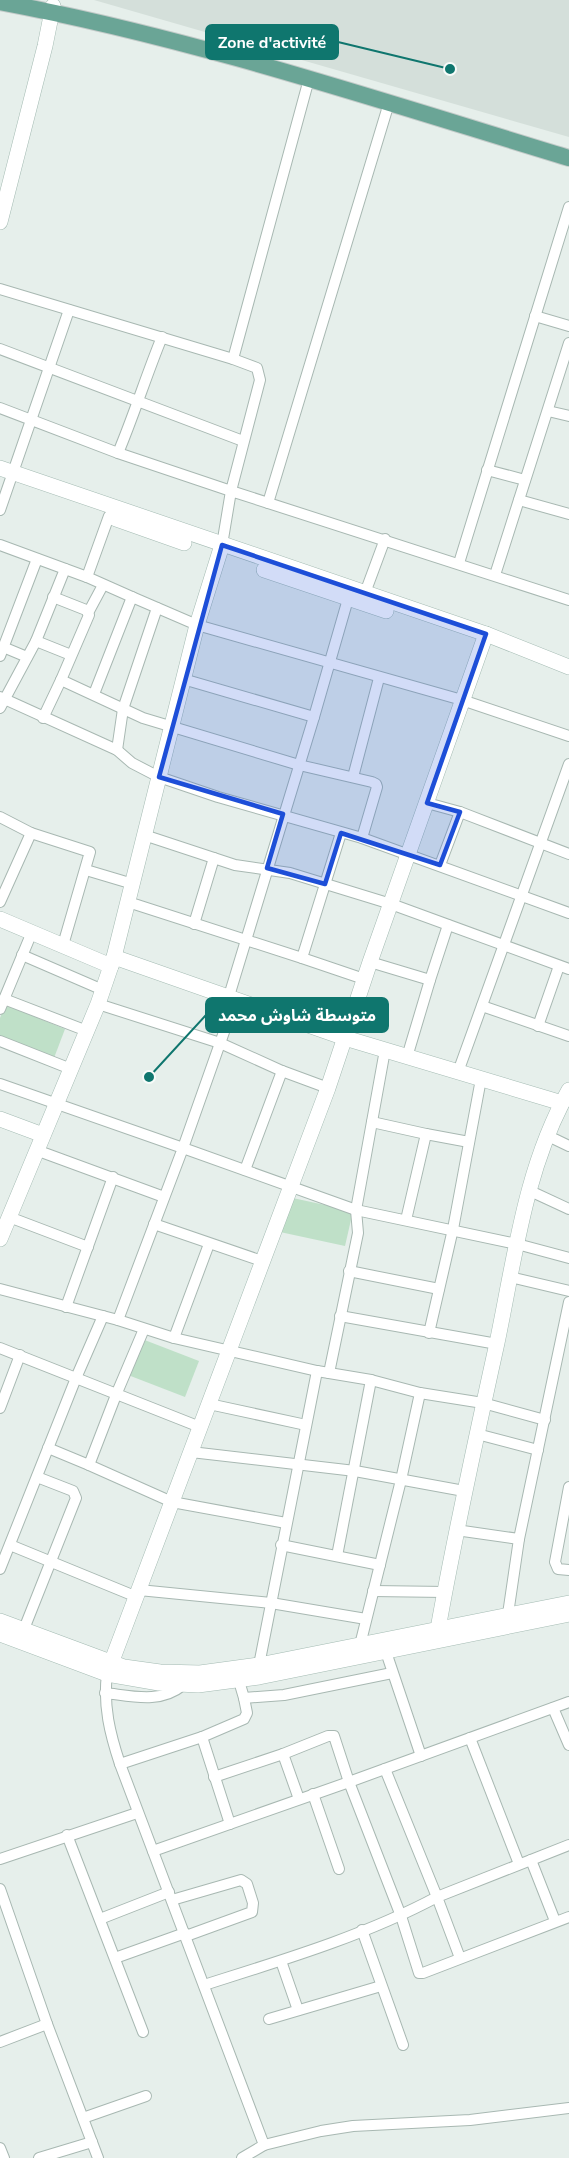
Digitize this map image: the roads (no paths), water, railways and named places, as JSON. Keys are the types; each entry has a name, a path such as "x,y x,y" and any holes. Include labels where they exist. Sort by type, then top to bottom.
{"main road":[{"path":"23,0 309,79 569,158"},
{"path":"0,2 53,9 311,73 569,151"}],"street":[{"path":"0,222 53,9"},
{"path":"233,359 309,79"},
{"path":"268,503 389,103"},
{"path":"459,563 569,207"},
{"path":"0,289 233,359 257,368 260,380 231,491 221,550 197,624 112,961 87,1031 3,1227 88,1247"},
{"path":"0,510 5,475 31,419 69,310"},
{"path":"535,316 569,326"},
{"path":"118,453 162,337"},
{"path":"495,575 569,343"},
{"path":"0,349 243,441"},
{"path":"0,408 118,453 569,600"},
{"path":"548,411 569,416"},
{"path":"487,470 525,480"},
{"path":"5,475 109,516 365,593 484,638"},
{"path":"5,475 221,550 348,599 484,638 569,667"},
{"path":"519,500 569,514"},
{"path":"87,577 109,516"},
{"path":"365,593 385,539"},
{"path":"0,545 87,577 197,624 462,700 569,736"},
{"path":"27,657 2,651 5,626 37,559"},
{"path":"65,569 36,641 2,701 117,750 132,763 159,777 218,797 362,838 569,913"},
{"path":"43,718 88,618 88,613 103,585"},
{"path":"53,597 88,613"},
{"path":"94,694 132,597"},
{"path":"118,1320 220,1043 267,868 348,599"},
{"path":"117,750 123,709 157,608"},
{"path":"264,2145 137,1813 111,1737 105,1693 109,1668 328,1088 484,638"},
{"path":"36,641 72,655"},
{"path":"353,777 379,678"},
{"path":"183,679 314,717"},
{"path":"61,680 142,718 299,765 376,784 377,788 362,838"},
{"path":"458,1072 520,895 540,843 564,792 569,764"},
{"path":"427,802 569,854"},
{"path":"440,866 460,813"},
{"path":"0,817 31,832 90,852 63,945"},
{"path":"0,902 31,832"},
{"path":"303,958 341,833"},
{"path":"144,835 242,867 267,868 290,873 391,904 564,968 538,1026"},
{"path":"194,924 214,858"},
{"path":"86,870 133,884"},
{"path":"128,902 364,979"},
{"path":"0,919 63,945 232,997 345,1038 481,1079 565,1097 546,1135 528,1190 456,1530 439,1634"},
{"path":"407,1057 448,925"},
{"path":"32,932 2,1004 87,1031"},
{"path":"22,955 100,997 328,1088"},
{"path":"370,962 430,980"},
{"path":"0,975 12,980"},
{"path":"482,1006 569,1036"},
{"path":"0,1041 71,1069"},
{"path":"329,1373 357,1233 356,1210 385,1050"},
{"path":"245,1170 282,1071"},
{"path":"429,1333 453,1229 481,1079"},
{"path":"0,1084 356,1210 453,1229 569,1258"},
{"path":"0,1119 43,1135"},
{"path":"372,1122 469,1142"},
{"path":"406,1220 426,1134"},
{"path":"546,1135 569,1146"},
{"path":"36,1150 164,1197"},
{"path":"66,1306 113,1177"},
{"path":"528,1190 569,1209"},
{"path":"154,1224 262,1261"},
{"path":"174,1338 209,1244"},
{"path":"350,1271 439,1289"},
{"path":"510,1277 569,1291"},
{"path":"0,1289 104,1316 174,1338 317,1371 371,1380 420,1393 483,1403 545,1420"},
{"path":"508,1614 519,1539 569,1302"},
{"path":"0,1569 76,1378 104,1316"},
{"path":"340,1316 496,1344"},
{"path":"89,1465 144,1329"},
{"path":"0,1348 200,1427"},
{"path":"0,1408 20,1355"},
{"path":"259,1665 317,1371"},
{"path":"337,1556 371,1380"},
{"path":"360,1645 420,1393"},
{"path":"208,1404 306,1425"},
{"path":"477,1434 538,1450"},
{"path":"48,1448 172,1502 286,1523"},
{"path":"191,1452 354,1471 464,1491"},
{"path":"24,1629 76,1498 73,1491 37,1476"},
{"path":"569,1486 555,1562 558,1569 569,1570"},
{"path":"456,1530 519,1539"},
{"path":"10,1545 138,1594 270,1603 366,1619"},
{"path":"281,1545 380,1565"},
{"path":"373,1591 445,1592"},
{"path":"0,1634 144,1681 183,1685 239,1681 386,1652 508,1614 569,1603"},
{"path":"0,1621 24,1629 109,1668 179,1674 259,1665 360,1645 569,1614"},
{"path":"386,1652 421,1756"},
{"path":"343,1660 349,1682"},
{"path":"244,1698 284,1695 392,1673"},
{"path":"144,1681 147,1698"},
{"path":"120,1764 202,1737 244,1719 247,1713 239,1681"},
{"path":"105,1693 147,1698 164,1696 183,1685"},
{"path":"153,1851 569,1702"},
{"path":"553,1708 569,1745"},
{"path":"214,1777 328,1736 334,1736 401,1916 419,1972 423,1973 569,1917"},
{"path":"202,1737 230,1824"},
{"path":"470,1738 519,1864"},
{"path":"283,1754 299,1799"},
{"path":"385,1769 460,1958"},
{"path":"313,1794 339,1869"},
{"path":"0,1859 137,1813"},
{"path":"67,1835 143,2032"},
{"path":"204,1985 281,1961 401,1916 437,1897 569,1845"},
{"path":"531,1860 555,1921"},
{"path":"100,1919 170,1896 241,1880 247,1884 253,1903 252,1912 115,1958"},
{"path":"0,1889 47,2024 98,2158"},
{"path":"362,1930 403,2045"},
{"path":"281,1961 298,2010"},
{"path":"269,2019 381,1986"},
{"path":"0,2042 47,2024"},
{"path":"83,2118 146,2096"},
{"path":"242,2158 264,2145 352,2126 470,2120 569,2108"},
{"path":"39,2158 92,2142"},
{"path":"0,2148 4,2158"}],"place":[{"name":"Zone d'activité","path":"450,69"},
{"name":"متوسطة شاوش محمد","path":"149,1077"}]}
